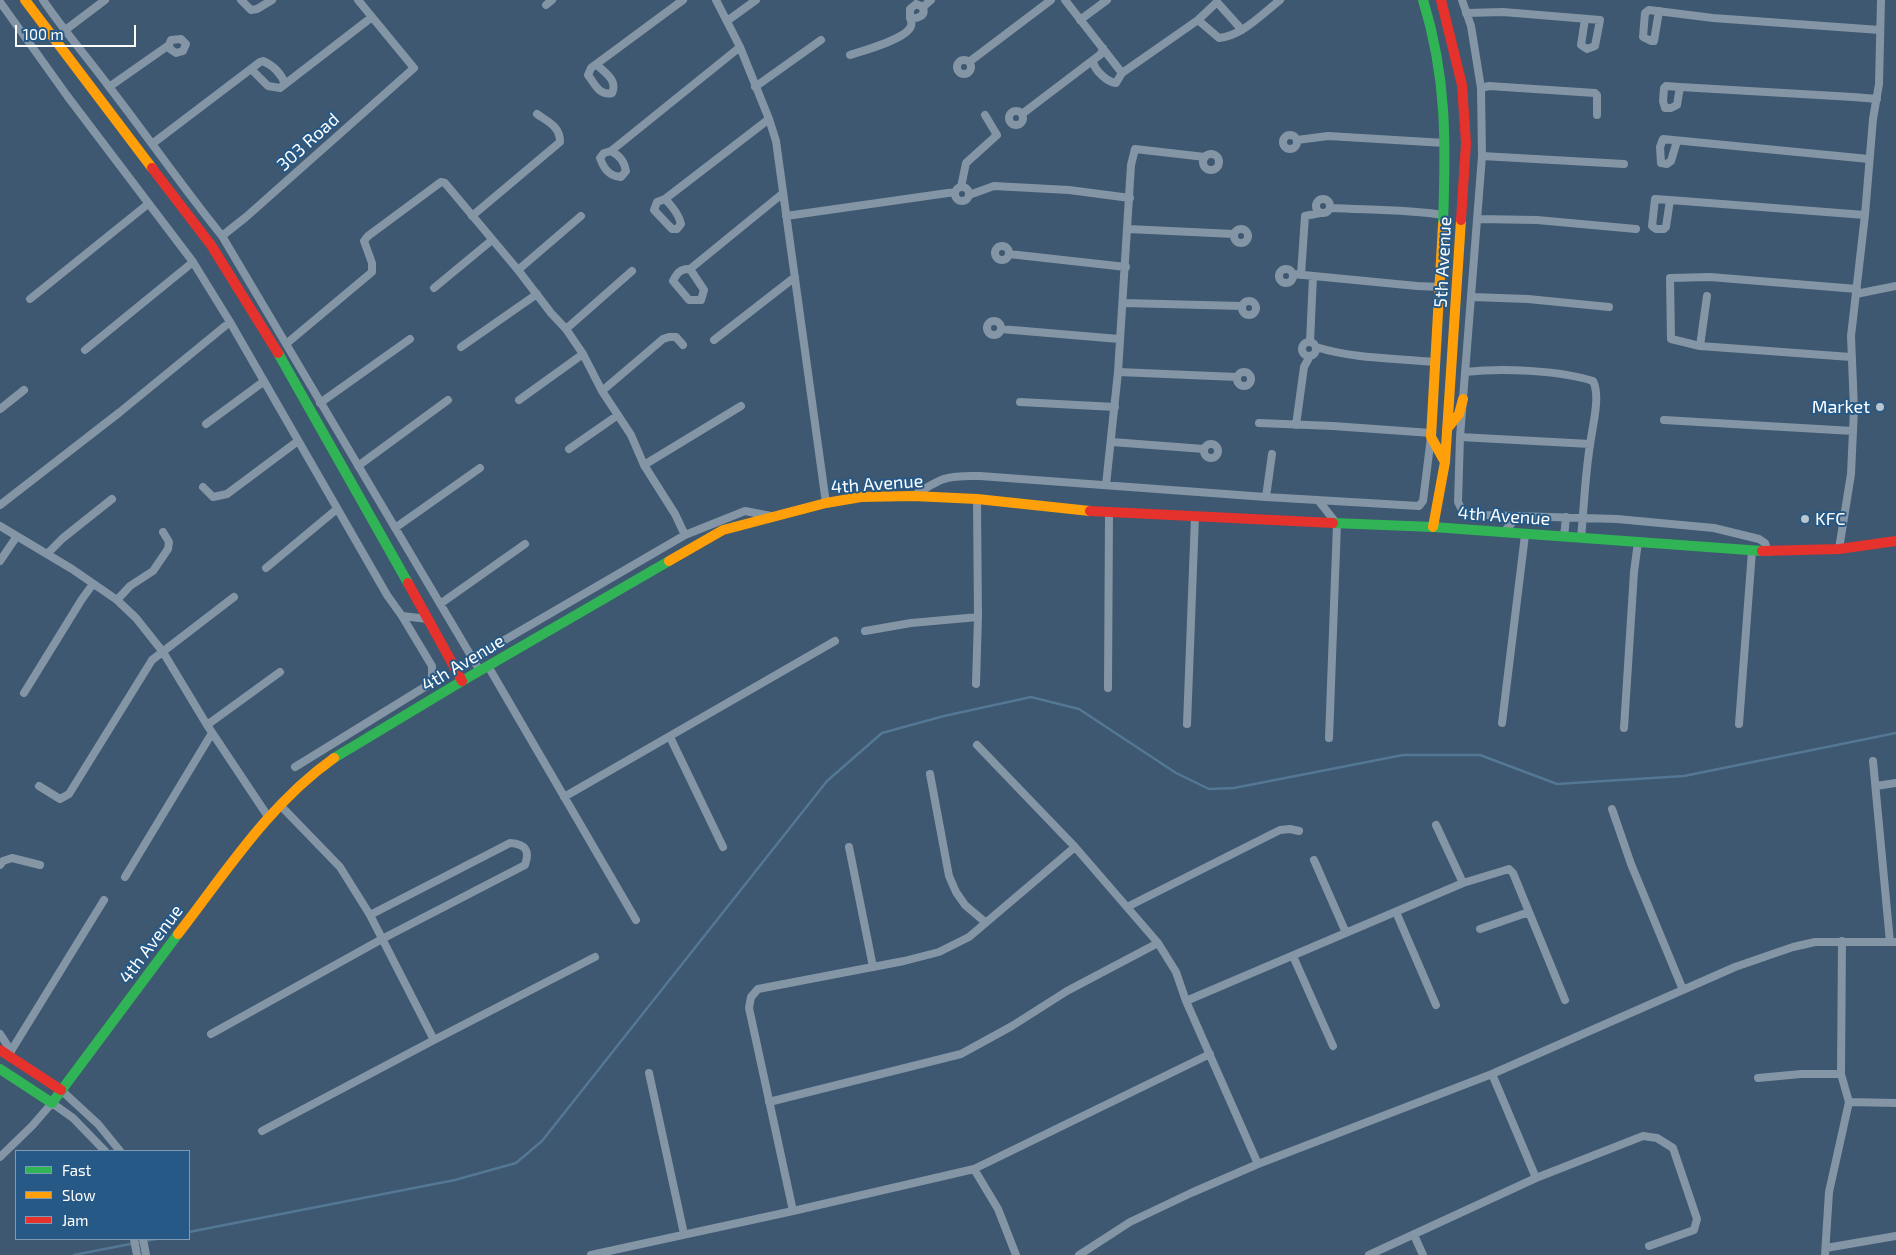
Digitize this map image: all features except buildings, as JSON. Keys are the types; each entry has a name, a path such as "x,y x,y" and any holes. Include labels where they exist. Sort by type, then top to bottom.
{"main road":[{"path":"25,0 211,246 238,287 345,469 462,681"},
{"path":"1422,0 1436,46 1442,79 1445,122 1441,287 1431,435 1445,462"},
{"name":"5th Avenue","path":"1433,527 1445,462 1466,143 1460,71 1441,0"},
{"path":"1446,430 1459,414 1463,399"},
{"name":"4th Avenue","path":"52,1103 220,879 280,805 316,772 358,743 462,681 723,530 826,503 861,497 912,496 976,499 1109,513 1433,527 1752,552 1839,548 1896,541"},
{"path":"7,1053 62,1090"},
{"path":"0,1069 52,1103"}],"street":[{"path":"43,0 64,31 109,86 182,187 222,236 472,659 484,669 564,797 636,920"},
{"path":"64,31 105,0"},
{"path":"241,0 251,10 272,0"},
{"path":"251,69 268,86 280,88 372,17 358,0"},
{"path":"597,65 683,0"},
{"path":"716,0 740,47 776,140 826,503"},
{"path":"727,22 756,0"},
{"path":"850,55 891,42 911,26 910,18 922,16 924,12 923,7 931,0"},
{"path":"969,62 1052,0"},
{"path":"1065,0 1122,73"},
{"path":"1080,20 1107,0"},
{"path":"1198,20 1219,38 1227,37 1242,30 1280,0"},
{"path":"1462,0 1471,26 1481,88 1482,156 1460,437 1458,502 1462,510 1482,515 1566,517 1714,528 1759,538 1765,543 1768,552"},
{"path":"1839,548 1851,474 1854,409 1851,357 1869,159 1879,84 1881,0"},
{"path":"0,2 68,97 192,262 230,322 387,595 432,666 432,679 420,690 295,767"},
{"path":"1093,61 1094,66 1110,82 1116,83 1122,73 1198,20 1217,2 1242,30"},
{"path":"1659,11 1713,18 1880,30"},
{"path":"0,17 7,12"},
{"path":"1466,13 1503,12 1585,19"},
{"name":"303 Road","path":"222,236 254,210 414,68 372,17"},
{"path":"755,87 821,40"},
{"path":"109,86 169,45"},
{"path":"612,151 740,47"},
{"path":"1022,114 1093,61 1101,54 1103,48"},
{"path":"152,144 263,61 281,75 285,84"},
{"path":"1481,88 1489,86 1595,93 1597,95 1597,115"},
{"path":"1680,87 1877,99"},
{"path":"472,216 560,142 560,134 555,126 537,114"},
{"path":"985,115 997,135 966,163 955,196 959,200 962,201 967,199 969,195 994,186 1068,190 1130,198"},
{"path":"665,199 769,119"},
{"path":"1297,140 1328,136 1445,143"},
{"path":"1677,141 1869,159"},
{"path":"1106,485 1118,372 1131,165 1135,149 1205,157"},
{"path":"1482,156 1624,164"},
{"path":"286,344 372,272 372,263 364,241 368,236 441,182 448,185 566,329 583,354 602,391 631,435 644,465 675,514 685,535"},
{"path":"786,216 958,190 968,190 969,195"},
{"path":"690,268 704,290 700,300 689,300 673,281 676,273 685,268 690,268 782,194"},
{"path":"1320,213 1316,208 1318,201 1326,200 1330,208"},
{"path":"1670,200 1865,215"},
{"path":"30,299 148,204"},
{"path":"1330,208 1416,210 1443,215"},
{"path":"1330,208 1324,214 1305,216 1297,275 1441,287"},
{"path":"518,270 580,216"},
{"path":"1478,219 1537,220 1636,229"},
{"path":"1128,229 1234,234"},
{"path":"434,288 492,240"},
{"path":"1009,254 1126,267"},
{"path":"85,350 192,262"},
{"path":"566,329 632,271"},
{"path":"1296,425 1304,367 1310,356 1314,354 1313,276"},
{"path":"714,340 795,277"},
{"path":"1851,357 1700,346 1671,339 1670,278 1710,277 1856,292 1896,286"},
{"path":"461,347 537,294"},
{"path":"1700,346 1707,296"},
{"path":"1472,297 1528,299 1609,307"},
{"path":"1123,303 1242,306"},
{"path":"0,505 120,412 230,322"},
{"path":"1001,329 1119,339"},
{"path":"602,391 669,336 676,337 683,345"},
{"path":"320,403 410,339"},
{"path":"1310,356 1305,355 1302,349 1306,343 1331,352 1355,356 1436,362"},
{"path":"518,400 583,354"},
{"path":"1466,372 1498,370 1531,372 1584,378 1593,381 1596,387 1594,426 1590,444 1581,538"},
{"path":"1118,372 1237,377"},
{"path":"206,424 263,382"},
{"path":"0,409 24,390"},
{"path":"358,466 448,400"},
{"path":"1020,402 1115,407"},
{"path":"644,465 741,406"},
{"path":"569,449 618,416"},
{"path":"1664,420 1853,431"},
{"path":"912,496 942,479 962,475 1419,506 1423,502 1431,435 1258,423"},
{"path":"1460,437 1590,444"},
{"path":"203,487 213,497 227,494 298,440"},
{"path":"1112,442 1204,449"},
{"path":"1266,497 1272,454"},
{"path":"395,528 480,468"},
{"path":"48,553 62,538 112,499"},
{"path":"976,499 978,617 976,684"},
{"path":"1318,500 1338,524 1329,738"},
{"path":"266,568 337,509"},
{"path":"472,659 685,535 746,511 773,517"},
{"path":"1108,688 1109,513"},
{"path":"1503,533 1518,516"},
{"path":"1187,724 1196,517"},
{"path":"1564,537 1566,517"},
{"path":"0,526 48,553 117,600 136,618 163,652 212,733 269,818"},
{"path":"117,600 130,586 153,571 168,549 169,542 163,532"},
{"path":"1502,724 1524,535"},
{"path":"0,561 16,536"},
{"path":"1624,728 1634,572 1638,542"},
{"path":"440,604 526,544"},
{"path":"1739,724 1752,552"},
{"path":"24,693 82,598 93,584"},
{"path":"39,786 60,799 69,794 152,660 234,597"},
{"path":"402,616 428,619"},
{"path":"865,631 911,623 978,617"},
{"path":"564,797 835,641"},
{"path":"207,725 280,672"},
{"path":"125,877 212,733"},
{"path":"670,737 723,847"},
{"path":"977,745 1075,847 1158,943 1176,972 1186,1000 1258,1164"},
{"path":"1079,1255 1130,1222 1258,1164 1492,1074 1735,967 1793,947 1815,942 1893,942 1873,761"},
{"path":"930,774 949,876 956,892 965,905 985,922"},
{"path":"1876,786 1896,783"},
{"path":"280,805 340,867 370,915 434,1040"},
{"path":"1612,809 1631,864 1683,990"},
{"path":"1436,825 1463,883"},
{"path":"1127,907 1280,830 1290,829 1299,831"},
{"path":"211,1034 382,939 524,865 527,858 525,848 520,844 510,843 370,915"},
{"path":"849,847 873,967"},
{"path":"793,1211 749,1008 751,997 758,989 939,952 969,937 1075,847"},
{"path":"0,865 3,860 12,858 40,865"},
{"path":"1314,860 1346,933"},
{"path":"1186,1000 1463,883 1509,870 1513,873 1565,1000"},
{"path":"7,1053 104,900"},
{"path":"1396,912 1436,1005"},
{"path":"1480,929 1529,912"},
{"path":"1842,941 1841,1074 1849,1102 1829,1192 1825,1251 1896,1236"},
{"path":"769,1102 961,1054 1012,1026 1066,991 1158,943"},
{"path":"1293,956 1333,1046"},
{"path":"262,1131 595,957"},
{"path":"0,1034 7,1053"},
{"path":"594,1255 974,1169 1210,1054"},
{"path":"649,1073 684,1234"},
{"path":"1492,1074 1536,1178"},
{"path":"1758,1078 1801,1074 1841,1074"},
{"path":"62,1090 98,1124 119,1150"},
{"path":"1849,1102 1896,1103"},
{"path":"52,1103 72,1118 104,1150"},
{"name":"4th Avenue","path":"0,1158 52,1103"},
{"path":"1369,1255 1536,1178 1643,1136 1657,1138 1673,1148 1698,1219 1694,1230 1649,1246"},
{"path":"974,1169 998,1209 1016,1255"},
{"path":"1414,1235 1423,1255"},
{"path":"134,1240 137,1255"},
{"path":"143,1240 146,1255"}],"waterway":[{"path":"190,1232 455,1180 516,1163 542,1141 827,781 882,733 944,716 1031,697 1079,709 1176,773 1209,789 1234,788 1403,755 1480,755 1557,784 1684,776 1896,733"},
{"path":"74,1255 151,1240"}],"traffic: fast":[{"path":"1423,0 1431,28 1441,84 1445,166 1443,224"},
{"path":"278,353 408,583"},
{"path":"1333,523 1433,527 1762,551"},
{"path":"334,758 669,561"},
{"path":"0,1069 52,1103 178,934"}],"traffic: slow":[{"path":"25,0 152,168"},
{"path":"1433,527 1445,462 1461,220"},
{"path":"1443,224 1431,437 1445,462"},
{"path":"1447,429 1459,414 1463,399"},
{"path":"669,561 723,530 826,503 861,497 913,496 977,499 1090,511"},
{"path":"178,934 231,863 269,818 289,796 334,758"}],"traffic: jam":[{"path":"1441,0 1462,85 1466,143 1461,220"},
{"path":"152,168 211,245 278,353"},
{"path":"1090,511 1333,523"},
{"path":"1762,551 1839,549 1896,541"},
{"path":"408,583 462,681"},
{"path":"0,1050 61,1090"}],"place":[{"name":"Market","path":"1880,407"},
{"name":"KFC","path":"1805,519"}]}
